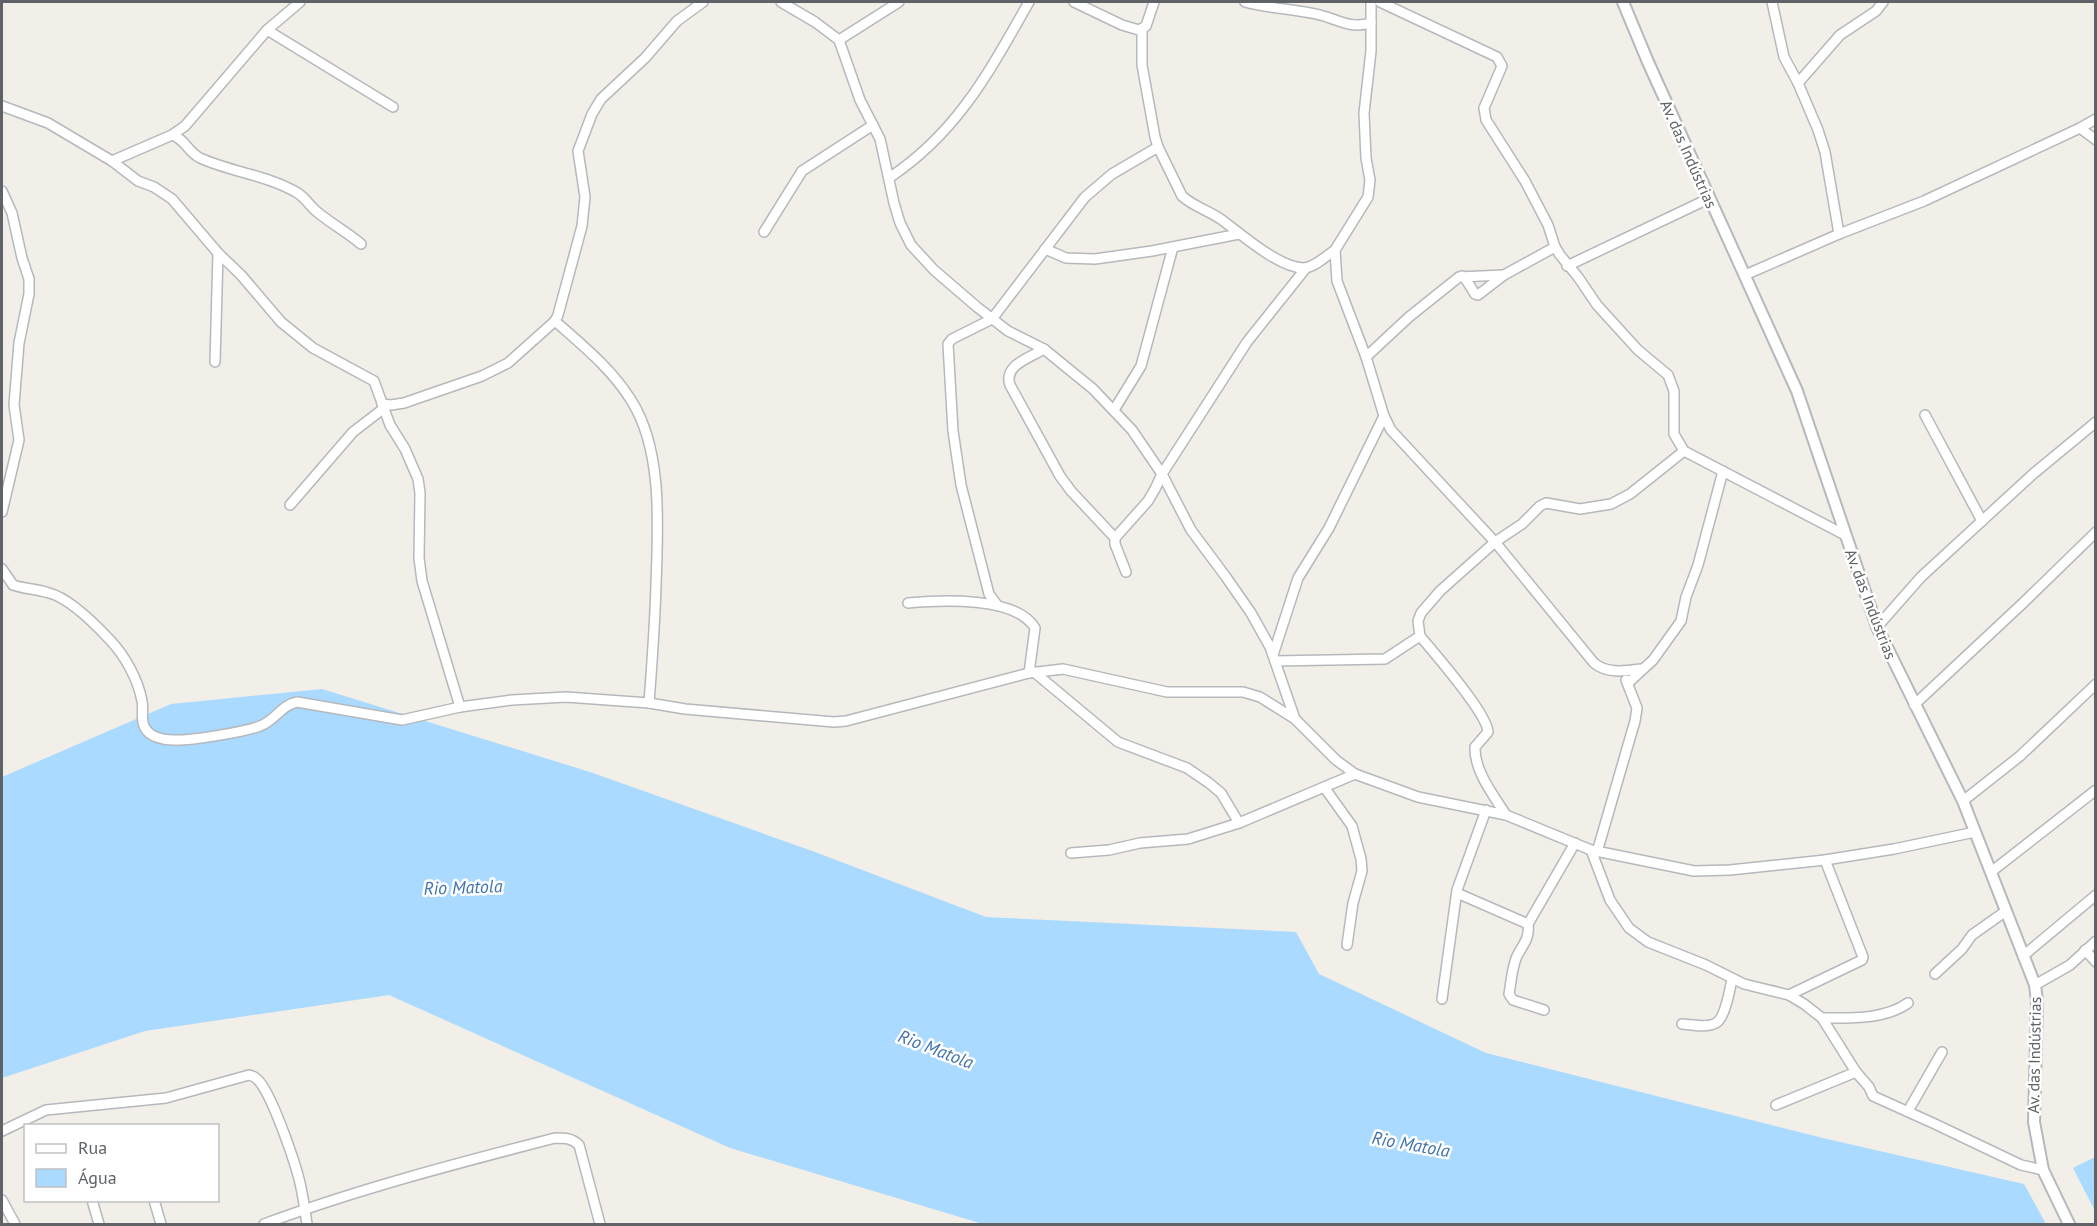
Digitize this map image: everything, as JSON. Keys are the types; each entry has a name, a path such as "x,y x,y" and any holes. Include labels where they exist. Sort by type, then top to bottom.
{"street":[{"path":"112,161 172,135 185,126 267,30 300,2"},
{"path":"290,505 353,432 383,407 404,403 482,376 508,363 555,321 582,226 585,197 578,151 592,114 601,99 645,58 677,21 703,2"},
{"path":"781,2 815,22 839,40 860,100 880,139 900,223 911,245 934,270 992,319 1008,331 1044,349 1093,389 1132,430 1162,474 1191,530 1251,613 1274,658 1295,719"},
{"path":"839,40 899,2"},
{"path":"889,178 937,140 970,101 992,68 1029,2"},
{"path":"1074,2 1122,25 1142,30"},
{"path":"1154,2 1149,20 1142,30 1142,65 1158,147 1182,196 1221,219 1257,247 1284,261 1306,268"},
{"path":"1245,2 1267,8 1320,15 1351,26 1358,27 1371,23"},
{"path":"1126,573 1115,538 1148,501 1162,474 1247,342 1306,268 1335,250 1368,197 1370,180 1366,158 1364,113 1371,51 1371,2"},
{"path":"1380,2 1497,57 1501,61 1502,66 1484,108 1486,120 1525,181 1548,225 1555,247 1567,266 1578,277 1597,305 1638,350 1668,375 1674,391 1674,435 1684,451 1845,535"},
{"name":"Av. das Indústrias","path":"1623,2 1797,391 1877,627 1963,801 2035,986 2037,1001 2034,1122 2043,1170 2067,1220"},
{"path":"1772,2 1781,48 1787,65 1798,83 1825,152 1839,234"},
{"path":"1798,83 1840,35 1876,11 1883,2"},
{"path":"267,30 393,107"},
{"path":"2,106 48,123 112,161 133,178 154,187 172,199 281,322 307,344 374,381 390,425 405,448 418,479 420,493 419,558 422,581 460,707"},
{"path":"1745,275 1839,234 1924,201 2096,119"},
{"path":"764,232 806,167 873,125"},
{"path":"2080,128 2096,140"},
{"path":"172,135 178,137 187,148 201,158 265,179 298,193 316,211 362,244"},
{"path":"998,606 989,594 962,485 953,431 948,344 952,339 992,319 1085,197 1112,174 1158,147"},
{"path":"2,191 12,213 29,279 29,294 19,343 14,405 19,440 2,512"},
{"path":"1567,266 1710,198"},
{"path":"1045,249 1066,258 1095,259 1239,234"},
{"path":"1114,410 1141,366 1173,247"},
{"path":"1462,276 1478,295 1504,275 1555,247"},
{"path":"1335,250 1337,281 1366,357 1384,416 1391,430 1495,542 1594,663 1599,667 1618,671 1641,669"},
{"path":"215,362 218,253"},
{"path":"1366,357 1449,283 1462,276 1504,275"},
{"path":"555,321 619,382 633,402 647,436 655,475 658,512 649,703"},
{"path":"1044,349 1012,368 1009,376 1010,385 1060,476 1115,538"},
{"path":"1924,415 1982,521"},
{"path":"1274,658 1298,578 1329,528 1384,416"},
{"path":"1877,627 1921,577 2033,474 2096,422"},
{"path":"1506,815 1483,777 1476,756 1475,747 1488,732 1485,722 1464,691 1420,636 1418,621 1421,613 1440,591 1495,542 1522,524 1543,504 1580,508 1611,504 1630,494 1684,451"},
{"path":"1628,682 1662,648 1684,615 1686,597 1695,577 1724,471"},
{"path":"1914,705 2096,532"},
{"path":"2,569 13,585 59,597 88,618 128,664 142,702 145,729 151,735 174,741 252,728 266,723 290,703 297,702 402,720 460,707 512,700 566,697 834,722 846,721 1032,672 1063,669 1167,692 1243,692 1260,697 1295,719 1336,760 1355,774 1418,797 1506,815 1594,851 1694,871 1730,870 1825,860 1894,849 1975,832"},
{"path":"908,603 956,600 998,606 1030,621 1035,628 1032,672"},
{"path":"1274,658 1386,658 1420,636"},
{"path":"1618,671 1628,682 1636,708 1635,721 1594,851 1610,900 1629,928 1648,942 1706,965 1732,979 1789,995 1822,1018 1873,1096 2020,1165 2043,1170"},
{"path":"1032,672 1118,742 1177,764 1209,783 1221,793 1239,823"},
{"path":"1963,801 2020,756 2096,684"},
{"path":"1071,853 1108,850 1140,843 1180,841 1239,823 1355,774"},
{"path":"1324,788 1352,826 1361,859 1362,872 1353,903 1347,945"},
{"path":"1990,873 2096,790"},
{"path":"1442,999 1457,893 1486,810"},
{"path":"1544,1010 1513,1000 1509,994 1517,957 1526,944 1529,933 1528,924 1575,843"},
{"path":"1789,995 1862,960 1863,957 1825,860"},
{"path":"1457,893 1528,924"},
{"path":"2023,956 2096,895"},
{"path":"1935,974 1962,949 1972,935 2006,911"},
{"path":"2035,986 2070,965 2096,941"},
{"path":"2085,950 2096,962"},
{"path":"1682,1024 1717,1023 1722,1016 1732,979"},
{"path":"1822,1018 1860,1018 1892,1011 1908,1003"},
{"path":"1908,1111 1942,1052"},
{"path":"1776,1106 1856,1072"},
{"path":"2,1131 46,1110 166,1098 249,1075 254,1076 273,1106 296,1167 307,1224"},
{"path":"264,1224 305,1209 476,1158 555,1138 567,1138 579,1145 600,1224"},
{"path":"2,1200 15,1224"},
{"path":"93,1202 99,1224"},
{"path":"155,1202 161,1224"}],"water":[{"name":"Rio Matola","path":"322,689 590,772 815,852 986,917 1296,932 1319,974 1486,1053 1827,1139 2024,1184 2046,1224 983,1224 730,1148 389,995 145,1031 2,1078 2,777 171,704"},
{"path":"2095,1157 2095,1211 2073,1168"}]}
